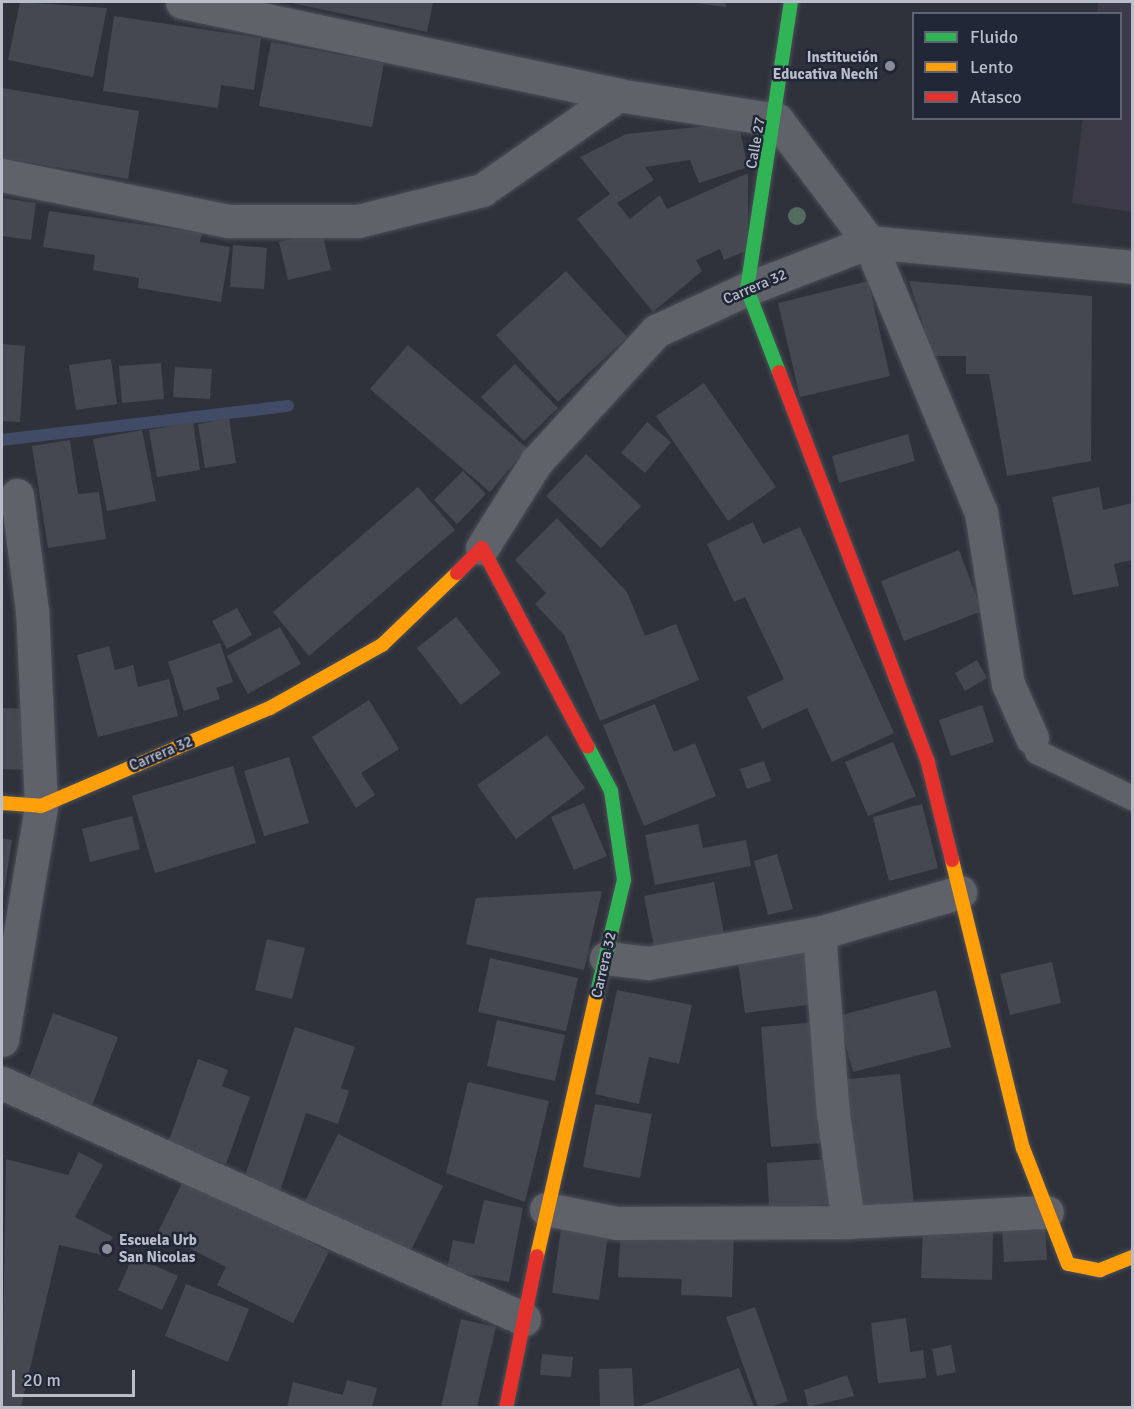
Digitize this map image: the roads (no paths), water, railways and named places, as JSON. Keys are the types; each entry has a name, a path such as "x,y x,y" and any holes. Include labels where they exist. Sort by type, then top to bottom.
{"main road":[{"name":"Calle 27","path":"747,289 777,120 791,2"},
{"path":"747,289 928,763 1023,1148 1047,1212 1068,1264 1100,1270 1132,1257"},
{"name":"Carrera 32","path":"2,802 41,806 270,708 382,645 482,548 611,791 624,880 546,1209 506,1407"}],"street":[{"path":"182,2 618,95 777,120 869,242 981,512 1008,684 1032,738"},
{"path":"2,175 230,221 358,221 482,190 618,95"},
{"name":"Carrera 32","path":"482,548 536,462 656,331 747,289 869,242 1132,267"},
{"path":"2,1040 41,806 32,611 17,495"},
{"path":"606,958 648,963 819,933 960,892"},
{"path":"819,933 833,1113 848,1222"},
{"path":"2,1083 524,1319"},
{"path":"546,1209 617,1223 848,1222 1047,1212"}],"lane":[{"path":"1032,738 1037,752 1132,798"}],"waterway":[{"path":"2,440 288,406"}],"place":[{"name":"Institución Educativa Nechí","path":"890,66"},
{"name":"Escuela Urb San Nicolas","path":"107,1249"}]}
